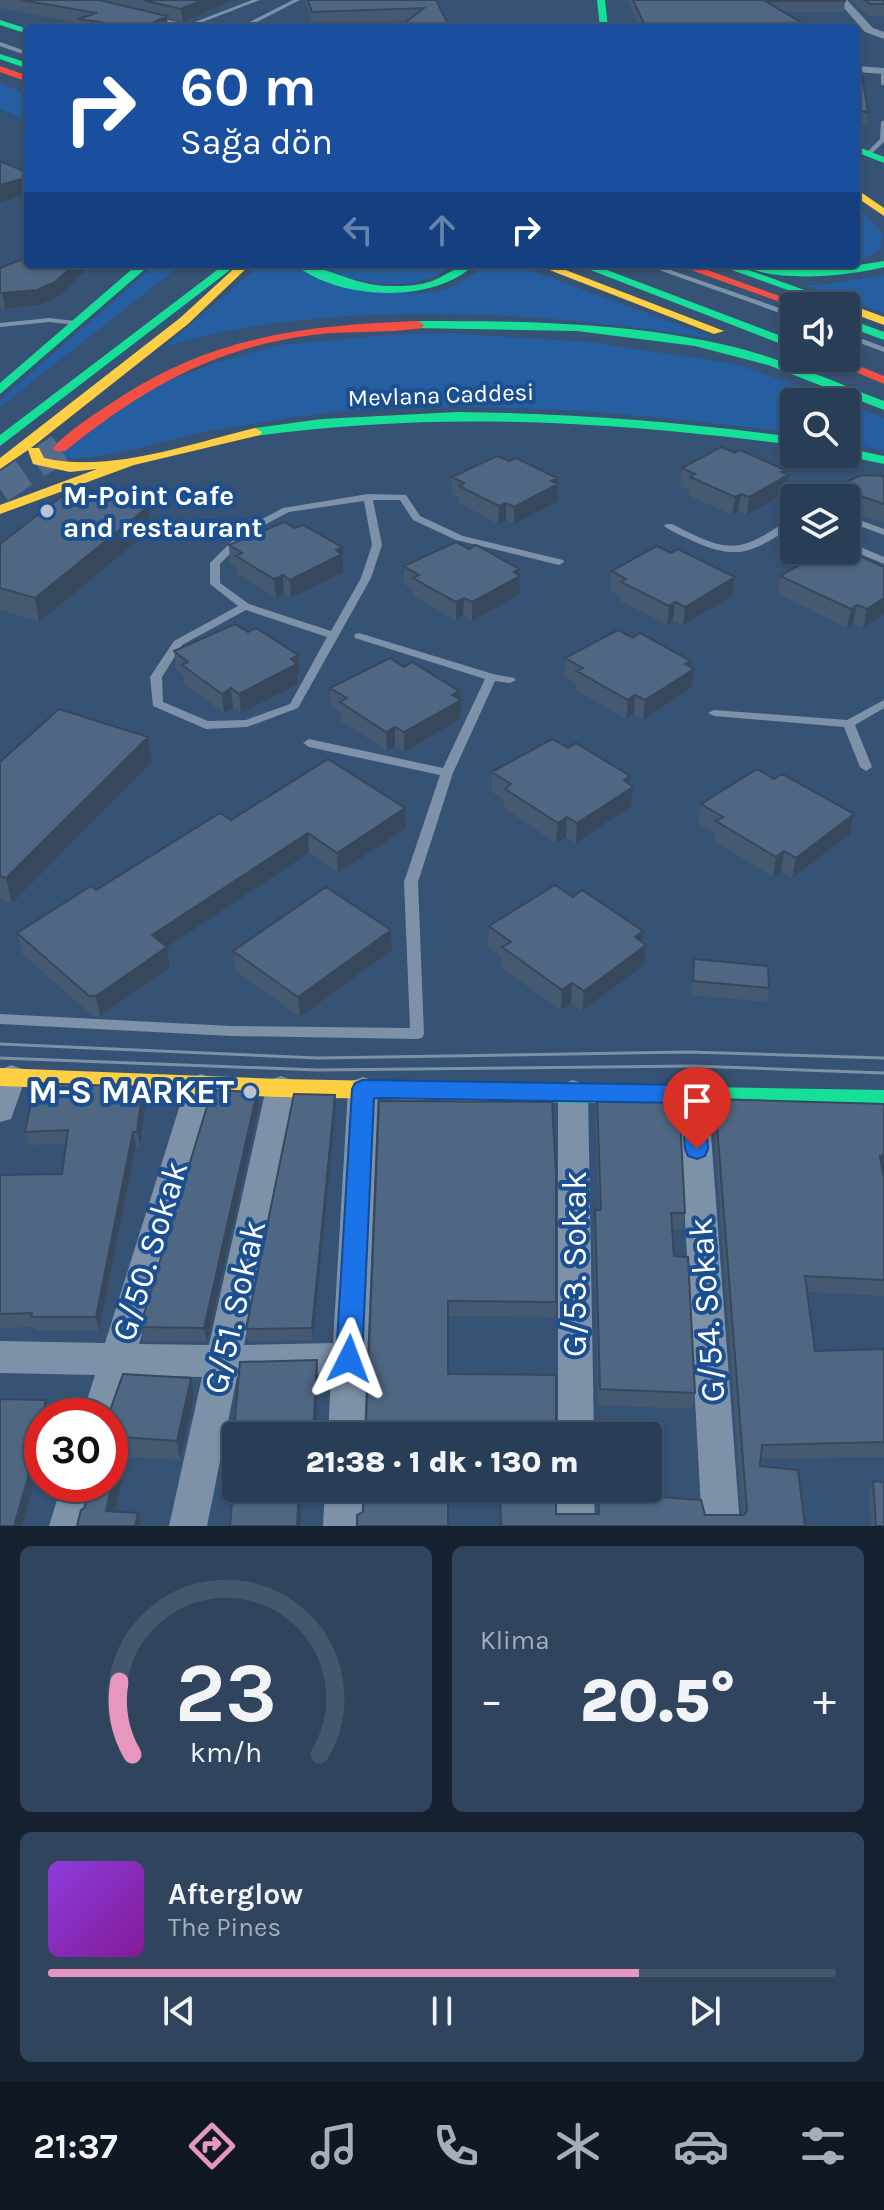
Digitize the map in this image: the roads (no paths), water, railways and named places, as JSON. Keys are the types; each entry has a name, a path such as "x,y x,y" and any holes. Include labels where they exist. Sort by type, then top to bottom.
{"main road":[{"path":"600,1 603,24"},
{"path":"0,22 24,31"},
{"path":"0,37 24,46"},
{"path":"0,53 24,70"},
{"path":"0,69 24,72"},
{"path":"860,195 884,213"},
{"path":"775,268 817,274 854,272 884,264"},
{"path":"96,305 120,268"},
{"path":"0,390 140,268"},
{"path":"0,442 227,268"},
{"path":"0,465 184,321 241,268"},
{"path":"307,268 328,280 374,289 432,285 458,275 465,268"},
{"path":"550,268 884,398"},
{"path":"592,268 780,340"},
{"path":"692,268 780,299"},
{"path":"732,268 801,292"},
{"path":"860,313 884,321"},
{"path":"75,406 157,355 232,333 328,322 463,319 604,329 714,347 796,371 884,406"},
{"path":"60,448 131,391 184,363 240,343 343,329 530,324"},
{"path":"860,327 884,336"},
{"path":"860,371 884,380"},
{"name":"Mevlana Caddesi","path":"0,510 131,461 186,447 304,426 456,415 548,415 660,421 780,439"},
{"path":"39,435 34,456 46,465 70,468 131,461"},
{"path":"860,455 884,460"},
{"name":"Mevlana Caddesi","path":"0,497 94,473"},
{"path":"5,1077 201,1086 884,1099"}],"street":[{"path":"842,0 869,30 883,38"},
{"path":"132,15 171,24"},
{"path":"860,71 884,72"},
{"path":"0,1110 5,1077"},
{"name":"G/50. Sokak","path":"105,1398 201,1086"},
{"name":"G/51. Sokak","path":"188,1526 221,1361 258,1212 281,1088"},
{"path":"347,1422 363,1089"},
{"name":"G/53. Sokak","path":"573,1092 576,1422"},
{"name":"G/54. Sokak","path":"693,1094 721,1526"},
{"path":"0,1357 221,1361 349,1359"},
{"path":"68,1526 75,1502"},
{"path":"342,1526 343,1502"},
{"path":"575,1502 576,1526"}],"lane":[{"path":"198,24 257,0"},
{"path":"249,24 297,0"},
{"path":"0,44 24,53"},
{"path":"884,72 884,84"},
{"path":"869,154 883,139 884,122"},
{"path":"612,268 780,332"},
{"path":"657,268 780,311"},
{"path":"0,325 49,320 76,323"},
{"path":"860,341 884,350"},
{"path":"860,362 884,371"},
{"path":"245,606 178,643 156,677 157,704 206,725 247,723 294,706 366,578 377,545 368,497"},
{"path":"334,636 245,606 215,584 215,563 248,530 286,510 368,497 403,497 416,518 460,538 559,562"},
{"path":"860,523 884,532"},
{"path":"669,526 719,549 736,552 748,549 780,530"},
{"path":"860,550 884,561"},
{"path":"359,636 491,677 510,680"},
{"path":"0,1019 231,1031 417,1034 411,882 447,773 491,677"},
{"path":"714,713 849,724 884,703"},
{"path":"849,724 866,767"},
{"path":"309,743 447,773"}],"tunnel":[{"path":"0,489 60,448"}],"tram line":[{"path":"0,1044 318,1058 689,1052 884,1058"},
{"path":"0,1058 317,1070 693,1066 884,1073"}],"place":[{"name":"M-Point Cafe and restaurant","path":"47,511"},
{"name":"M-S MARKET","path":"250,1092"}]}
